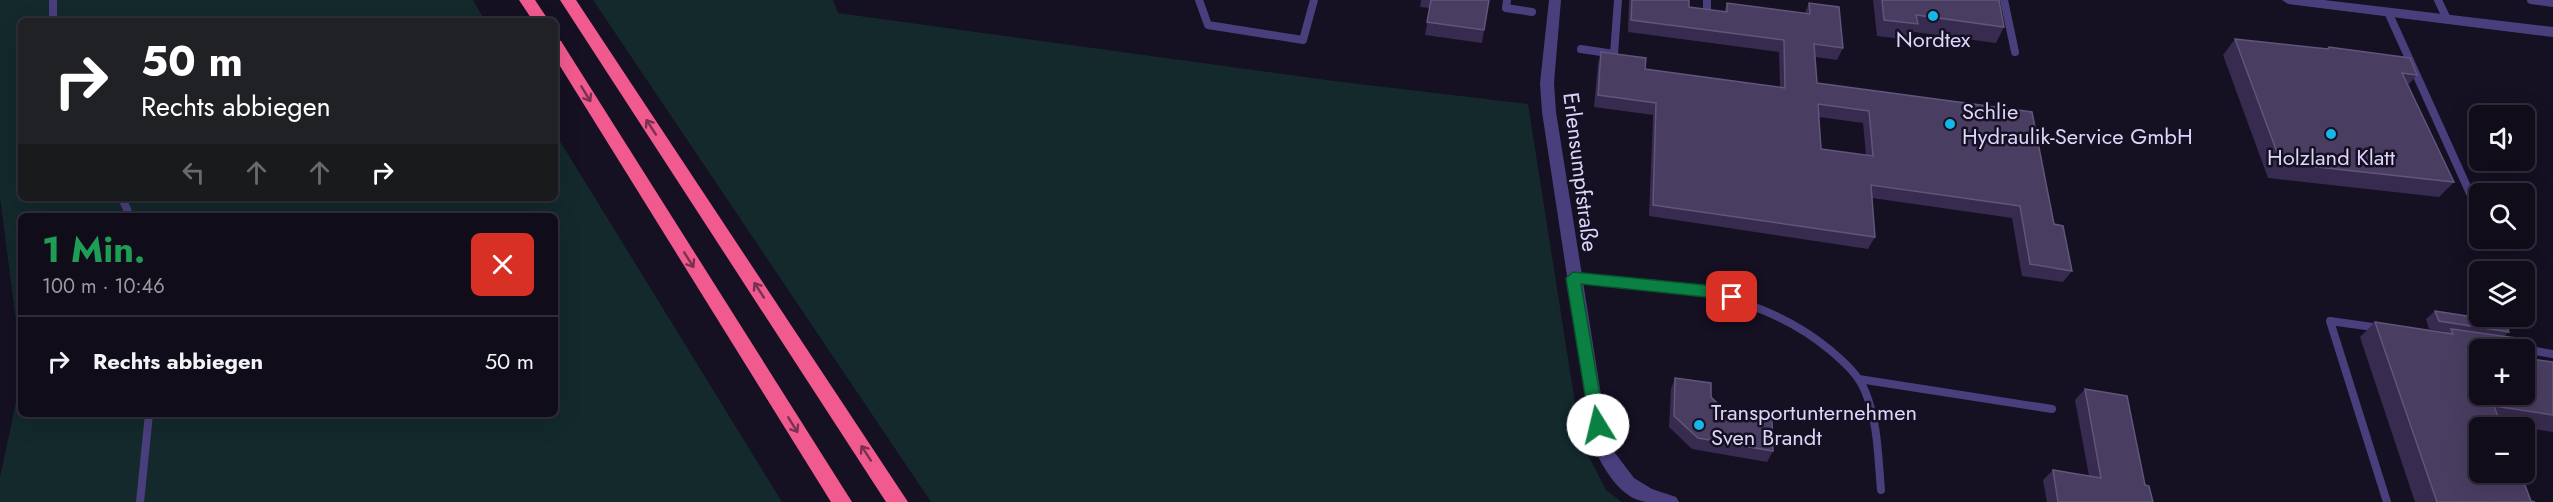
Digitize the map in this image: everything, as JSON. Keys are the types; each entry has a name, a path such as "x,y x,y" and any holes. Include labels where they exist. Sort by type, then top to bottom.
{"highway":[{"path":"527,0 539,18"},
{"path":"568,0 898,502"},
{"path":"558,50 842,502"}],"street":[{"name":"Erlensumpfstraße","path":"1555,0 1547,83 1549,112 1573,278 1601,446 1614,472 1626,483 1670,502"},
{"path":"2288,0 2553,32"}],"lane":[{"path":"52,0 53,18"},
{"path":"1199,0 1208,25 1303,40 1314,0"},
{"path":"1507,0 1506,8 1532,12"},
{"path":"1581,48 1614,54 1618,0"},
{"path":"1707,0 1707,13"},
{"path":"2004,0 2014,52"},
{"path":"2438,0 2447,20"},
{"path":"2530,0 2553,3"},
{"path":"2388,12 2469,191"},
{"path":"1573,278 1715,292 1764,308 1820,340 1859,379 1876,428 1881,490"},
{"path":"2387,502 2330,321 2389,330"},
{"path":"2535,351 2553,354"},
{"path":"1859,379 2052,409"},
{"path":"140,502 149,417"}],"green space":[{"path":"0,0 473,0 483,18 18,18 18,201 558,201 558,138 782,502 0,502 0,477 18,393 18,417 558,417 558,213 18,213 18,336 0,197"},
{"path":"593,0 833,0 838,13 1334,81 1528,104 1581,441 1606,490 1622,502 931,502"}],"building":[{"path":"1431,0 1489,0 1484,30 1427,22"},
{"name":"Schlie Hydraulik-Service GmbH","path":"1632,0 1689,0 1689,7 1727,12 1727,3 1810,14 1809,3 1839,7 1843,48 1814,44 1817,83 2032,112 2054,224 2063,226 2072,271 2030,264 2020,206 1871,185 1875,237 1653,205 1656,103 1598,95 1601,52 1646,58 1645,69 1785,88 1784,40 1631,20","holes":["1818,104 1869,111 1873,156 1821,149"]},
{"path":"1882,0 1999,0 2004,27 1916,15 1918,24 1884,20"},
{"name":"Holzland Klatt","path":"2235,39 2328,49 2329,47 2410,58 2417,75 2402,73 2454,182 2281,163"},
{"path":"2435,311 2469,316 2469,326 2439,321"},
{"path":"2375,322 2453,334 2451,329 2523,339 2469,339 2469,405 2535,405 2535,360 2553,362 2553,415 2494,406 2498,417 2469,417 2469,483 2524,483 2531,501 2535,502 2437,502"},
{"path":"2477,327 2507,327 2509,332"},
{"name":"Transportunternehmen Sven Brandt","path":"1675,378 1711,383 1711,397 1726,412 1772,420 1773,451 1698,438 1674,416"},
{"path":"2085,389 2127,396 2145,485 2149,486 2153,502 2058,502 2053,470 2101,478"}],"place":[{"name":"Nordtex","path":"1933,16"},
{"name":"Schlie Hydraulik-Service GmbH","path":"1950,124"},
{"name":"Holzland Klatt","path":"2331,134"},
{"name":"Transportunternehmen Sven Brandt","path":"1699,425"}],"route":[{"path":"1598,425 1573,278 1715,292 1732,297"}]}
